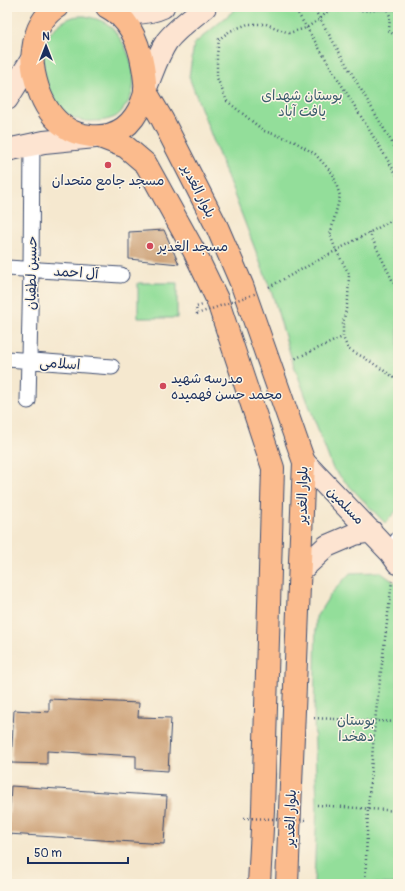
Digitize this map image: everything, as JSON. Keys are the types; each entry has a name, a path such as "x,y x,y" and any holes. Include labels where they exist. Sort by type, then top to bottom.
{"main road":[{"path":"37,7 36,33 32,59 35,77 41,96 48,109 66,128 83,135 100,137"},
{"path":"36,33 48,13 57,7"},
{"path":"111,8 128,13 145,12 163,7"},
{"path":"7,150 44,142 100,137 118,132 132,121 138,111 158,56 167,42 177,30 205,7"},
{"path":"111,8 129,27 138,45 143,67 145,90"},
{"path":"7,99 32,59"},
{"name":"بلوار الغدیر","path":"145,90 162,119 195,183 242,285 304,462 287,884"},
{"name":"بلوار الغدیر","path":"100,137 126,147 146,164 194,251 218,300 273,468 263,810 259,884"},
{"path":"166,199 195,183"},
{"name":"مسلمین","path":"304,462 395,557"},
{"name":"مسلمین","path":"300,571 327,546 356,534 370,531"}],"street":[{"name":"حسین لطفیان","path":"28,401 32,144"},
{"name":"آل احمد","path":"7,268 121,275"},
{"name":"اسلامی","path":"7,359 112,367"}],"path":[{"path":"294,7 398,177"},
{"path":"313,7 398,153"},
{"path":"398,38 389,31 390,16 386,7 371,11 348,9 328,11 320,19 306,28 289,33 266,24 248,24 230,31 219,39 217,56 217,78 227,101 264,131 292,140 315,154 333,174 340,196 330,235 349,274 348,300 343,323 343,337 348,349 365,358 398,380"},
{"path":"269,287 398,217"},
{"path":"369,232 398,292"},
{"path":"196,308 197,314 257,293"},
{"path":"292,360 343,337"},
{"path":"365,884 368,809 375,721 395,557"},
{"path":"314,718 398,722"},
{"path":"317,805 398,811"},
{"path":"244,818 305,820"}],"green space":[{"name":"بوستان شهدای یافت آباد","path":"238,7 398,7 398,509 385,523 333,469 292,360 273,296 189,77 194,44"},
{"path":"85,16 95,18 107,24 117,34 127,51 134,76 134,84 129,101 118,115 105,120 81,120 71,117 65,113 52,96 44,72 43,50 50,34 62,22 74,17"},
{"path":"138,283 177,283 177,318 138,318"},
{"name":"بوستان دهخدا","path":"380,572 398,585 398,884 318,884 314,883 317,805 314,718 316,617 331,594 350,573"}],"building":[{"name":"مسجد الغدیر","path":"164,230 179,264 129,259 129,232"},
{"path":"49,699 139,703 138,717 171,718 168,771 136,769 136,756 47,751 47,764 11,763 14,710 49,712"},
{"path":"11,786 167,796 164,844 8,834"}],"place":[{"name":"مسجد جامع متحدان","path":"108,165"},
{"name":"مسجد الغدیر","path":"150,246"},
{"name":"مدرسه شهید محمد حسن فهمیده","path":"163,386"}]}
